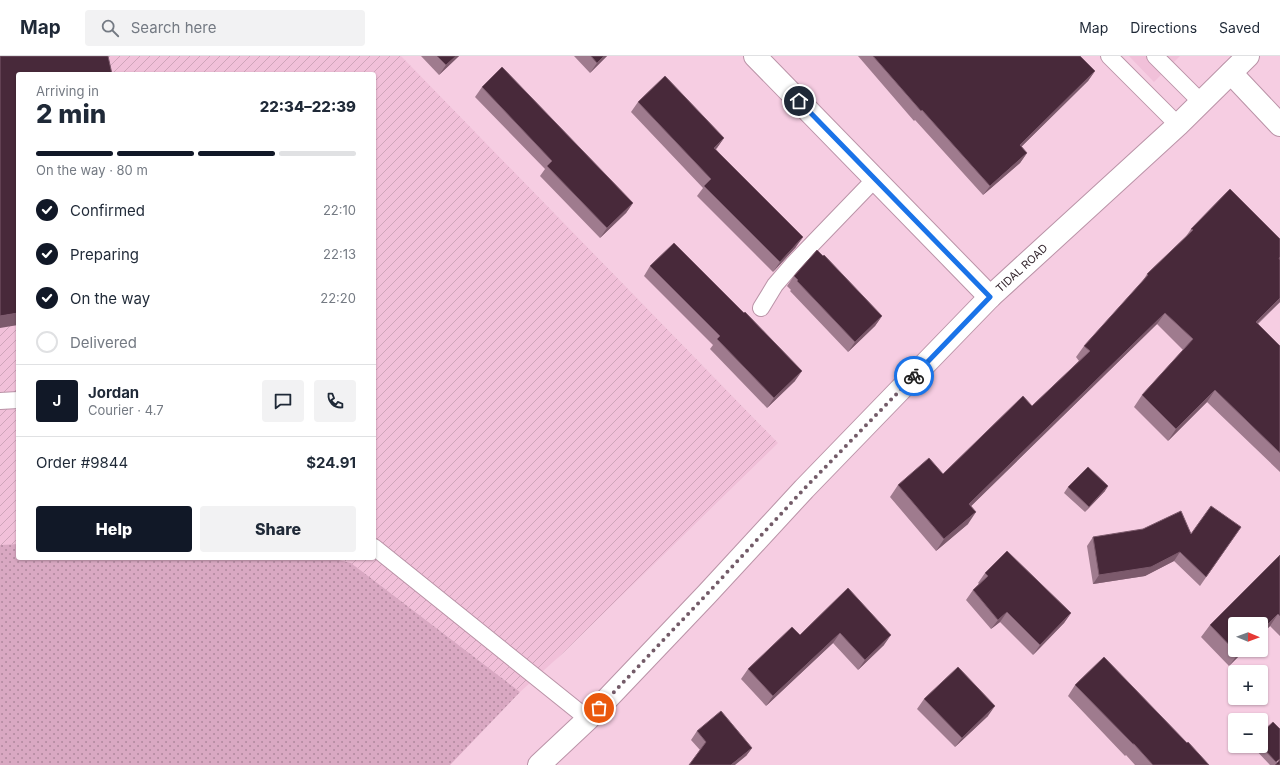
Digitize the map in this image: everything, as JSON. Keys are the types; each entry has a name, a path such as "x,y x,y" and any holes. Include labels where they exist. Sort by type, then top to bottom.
{"main road":[{"path":"755,56 990,297"},
{"name":"TIDAL ROAD","path":"538,765 588,719 804,489 990,297 1178,125 1248,56"},
{"path":"1231,73 1280,125"}],"lane":[{"path":"1109,56 1178,125"},
{"path":"1155,56 1201,102"},
{"path":"761,308 775,285 794,262 875,179"},
{"path":"0,401 16,400"},
{"path":"376,549 588,719"}],"shaded area":[{"path":"0,56 401,56 778,443 564,652 520,692 351,563 339,560 376,560 376,72 16,72 16,544 0,545"},
{"path":"1129,56 1180,56 1154,82"},
{"path":"16,544 16,560 339,560 351,563 520,692 450,765 0,765 0,545"}],"building":[{"path":"0,56 108,56 112,72 16,72 16,313 0,316"},
{"path":"437,56 456,56 446,65"},
{"path":"591,56 604,56 597,63"},
{"path":"873,56 1080,56 1095,71 1020,145 1027,153 990,186"},
{"path":"502,67 633,203 607,228 547,166 552,161 482,87"},
{"path":"665,76 724,138 714,148 803,237 780,262 704,186 711,179 638,102"},
{"path":"1230,189 1280,239 1280,298 1256,322 1280,346 1280,453 1215,390 1176,429 1142,395 1193,339 1165,313 969,504 976,512 944,539 898,485 929,458 943,474 1023,396 1032,406 1090,351 1084,346 1148,275 1147,274 1193,230 1191,229"},
{"path":"674,243 744,313 745,312 802,371 774,398 717,339 720,336 650,266"},
{"path":"817,250 823,256 824,255 882,316 855,342 794,276"},
{"path":"1088,467 1108,486 1089,507 1068,487"},
{"path":"1211,506 1241,527 1206,577 1180,552 1151,567 1099,575 1093,537 1143,529 1181,511 1191,534"},
{"path":"1007,551 1071,613 1040,645 1007,612 998,620 973,590 988,576 985,573"},
{"path":"1280,555 1280,616 1278,614 1268,624 1268,617 1228,617 1228,644 1210,625"},
{"path":"848,588 891,635 865,660 840,633 773,696 748,669 792,627 800,635"},
{"path":"1104,657 1209,765 1153,765 1075,685"},
{"path":"958,667 995,706 962,738 924,699"},
{"path":"721,711 752,748 731,765 689,765 706,742 697,731"},
{"path":"1273,722 1280,729 1280,759 1276,762 1268,753 1268,727"},
{"path":"1280,760 1280,765 1275,765"}],"way so far":[{"path":"599,708 804,489 914,376"}],"route":[{"path":"799,101 990,297 914,376"}]}
